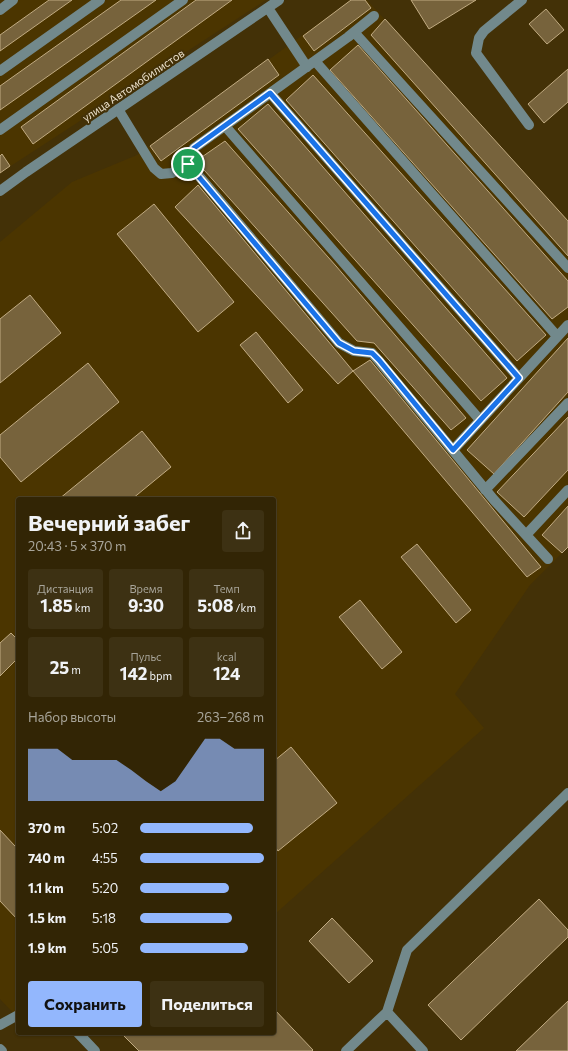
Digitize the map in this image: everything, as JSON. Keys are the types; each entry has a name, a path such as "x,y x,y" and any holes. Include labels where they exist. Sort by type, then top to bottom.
{"street":[{"path":"0,10 13,0"},
{"path":"0,71 100,0"},
{"path":"0,130 183,0"},
{"name":"улица Автомобилистов","path":"0,191 118,109 280,0"},
{"path":"522,0 484,31 479,38 476,53 529,125"},
{"path":"268,8 311,64 557,336"},
{"path":"374,16 311,64 194,148 188,156 188,164 339,343 354,351 372,353 379,360 485,490 548,559"},
{"path":"354,32 568,268"},
{"path":"270,93 519,378"},
{"path":"118,109 154,168 161,174 172,173 188,164"},
{"path":"225,126 480,420"},
{"path":"453,450 568,325"},
{"path":"485,490 568,403"},
{"path":"526,535 568,490"},
{"path":"346,1051 387,1012 407,950 568,793"},
{"path":"387,1012 424,1051"},
{"path":"0,1025 16,1016"},
{"path":"80,1035 95,1051"}],"shaded area":[{"path":"0,0 266,0 0,173"},
{"path":"351,0 367,0 568,220 568,547 530,585 455,694 484,728 276,913 276,497 16,497 16,1016 0,999 0,242 72,182 137,155"}],"building":[{"path":"49,0 72,0 0,51 0,35"},
{"path":"121,0 156,0 0,110 0,86"},
{"path":"196,0 232,0 33,144 21,127"},
{"path":"351,0 365,0 371,8 314,51 303,36"},
{"path":"411,0 476,0 429,29"},
{"path":"546,9 564,30 547,44 529,24"},
{"path":"385,19 568,221 568,256 371,35"},
{"path":"358,45 568,281 568,307 552,319 330,70"},
{"path":"268,59 279,75 161,161 150,146"},
{"path":"568,69 568,102 544,123 528,104"},
{"path":"313,75 546,335 517,361 286,100"},
{"path":"268,104 507,378 481,401 238,129"},
{"path":"225,141 336,266 466,418 451,430 374,343 357,341 196,161"},
{"path":"2,154 10,166 0,173 0,156"},
{"path":"198,185 353,371 338,384 175,207"},
{"path":"154,204 234,302 198,332 117,234"},
{"path":"30,295 61,333 0,383 0,319"},
{"path":"256,332 303,390 288,403 240,345"},
{"path":"568,338 568,392 494,474 467,450"},
{"path":"370,360 541,567 527,577 353,371"},
{"path":"88,363 119,402 21,482 0,457 0,435"},
{"path":"568,417 568,470 524,517 497,492"},
{"path":"142,431 171,467 134,497 61,497"},
{"path":"568,506 568,547 562,553 542,535"},
{"path":"417,544 471,610 456,623 401,557"},
{"path":"360,600 402,652 382,669 339,617"},
{"path":"11,633 16,638 16,660 0,676 0,643"},
{"path":"291,747 337,803 278,851 276,848 276,759"},
{"path":"0,830 15,846 16,845 16,918 0,901"},
{"path":"539,899 568,930 568,937 461,1040 428,1005"},
{"path":"332,918 373,961 349,983 309,941"},
{"path":"568,1001 568,1051 516,1051"},
{"path":"276,1011 313,1050 312,1051 139,1051 123,1035 276,1035"}],"route":[{"path":"270,93 519,378 453,450 372,353 354,351 339,343 188,164 188,156 194,148 270,93"}]}
